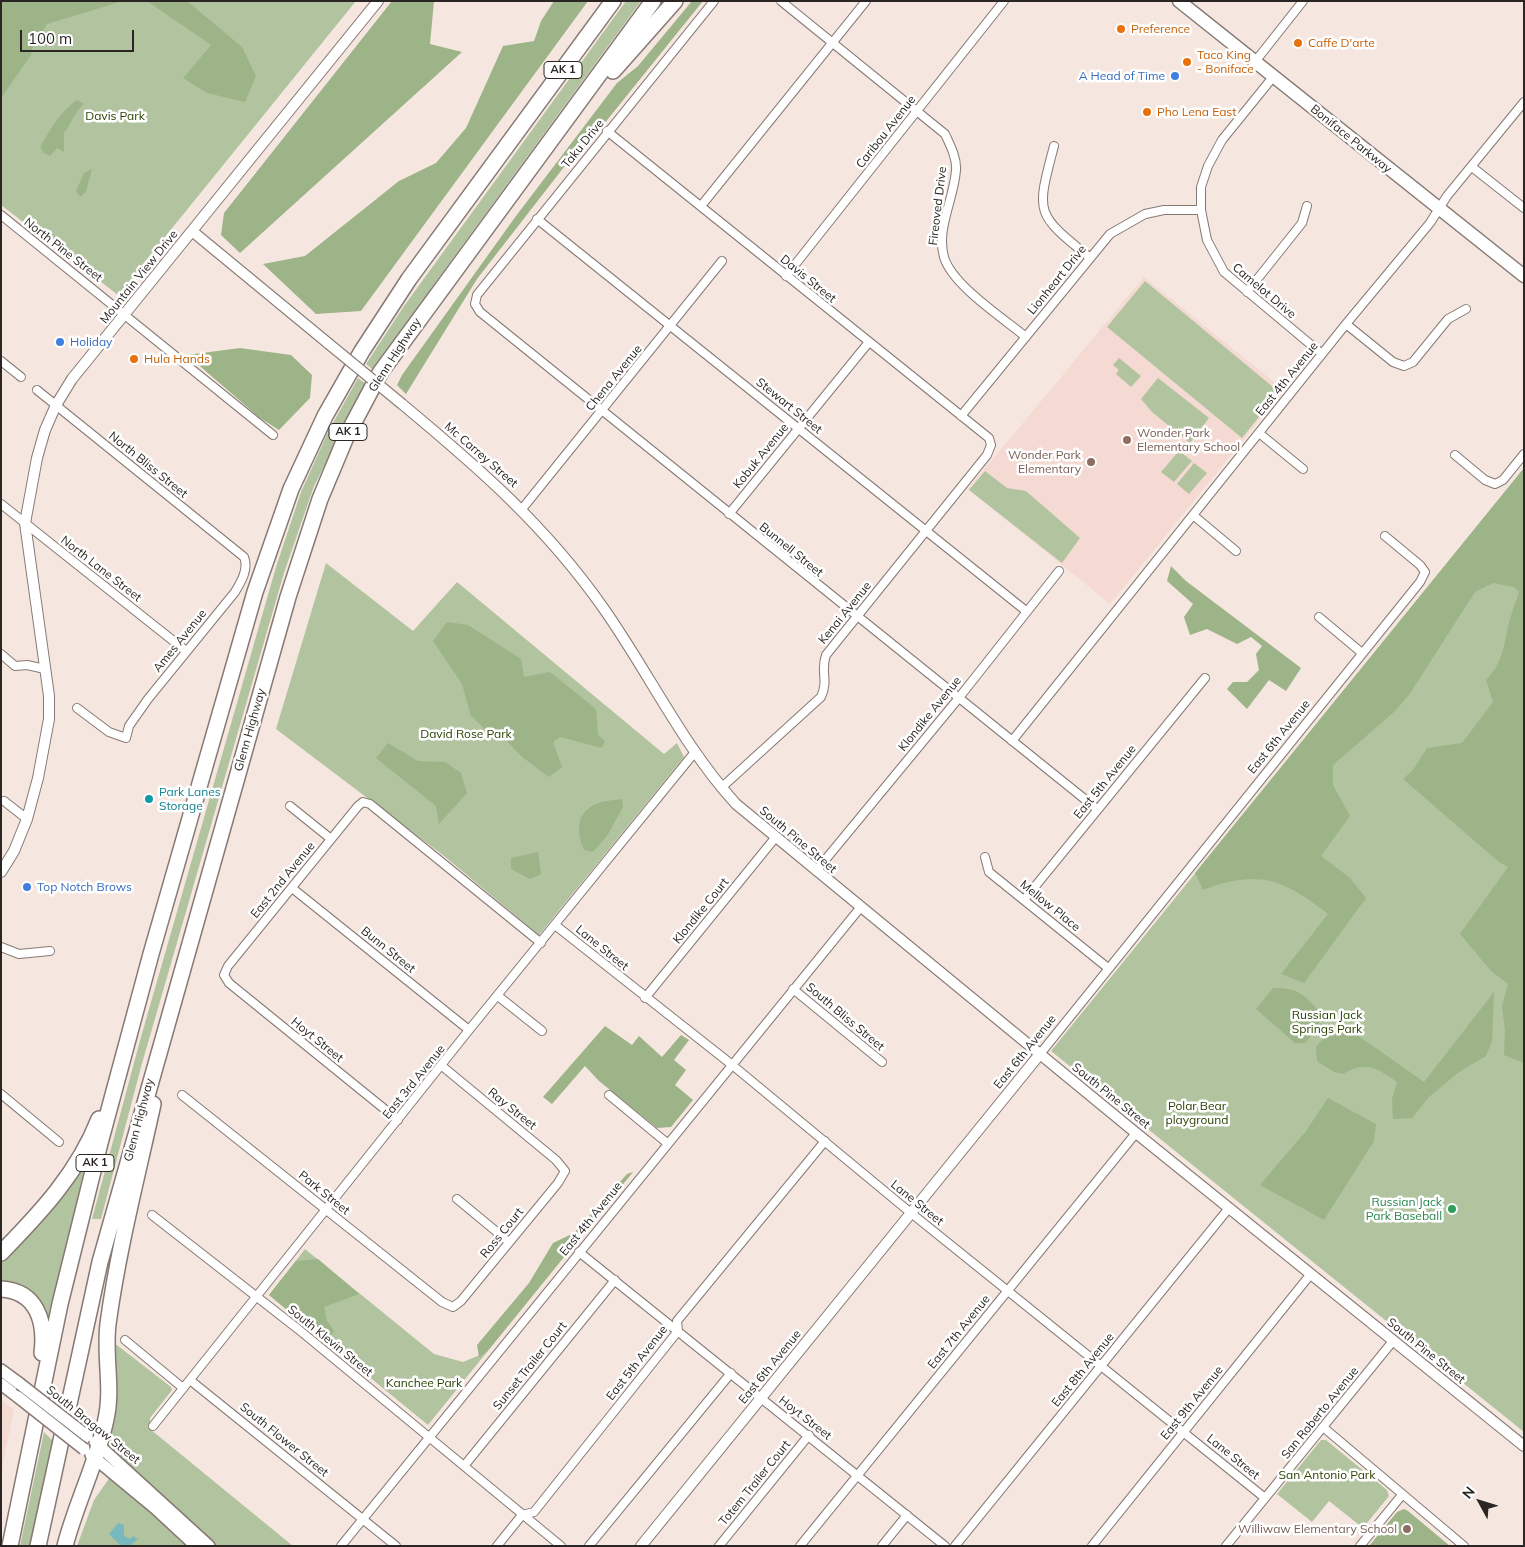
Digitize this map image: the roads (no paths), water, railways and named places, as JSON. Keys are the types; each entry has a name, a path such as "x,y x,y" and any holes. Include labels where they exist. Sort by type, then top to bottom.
{"highway":[{"path":"512,140 602,1"},
{"name":"AK 1","path":"10,1546 62,1295 151,954 255,592 291,489 325,416 362,351 409,279 613,1"},
{"name":"Glenn Highway","path":"38,1546 100,1262 175,991 288,597 320,499 346,437 391,357 653,1"},
{"path":"565,123 676,1"},
{"path":"1,1253 54,1195 88,1145 98,1121 151,954"},
{"path":"65,1546 91,1447 107,1418 108,1328 116,1268 175,991"},
{"path":"1,1289 14,1291 30,1299 37,1309 42,1325 43,1345 36,1388 29,1459"}],"main road":[{"name":"Boniface Parkway","path":"1178,1 1524,276"},
{"name":"South Bragaw Street","path":"1,1370 20,1384 91,1447 209,1546"},
{"name":"South Bragaw Street","path":"1,1384 91,1447 196,1546"}],"street":[{"name":"Mountain View Drive","path":"1,872 14,851 27,819 47,736 49,696 25,523 37,458 56,405 72,379 378,1"},
{"name":"Taku Drive","path":"475,304 477,295 607,131 714,1"},
{"name":"Fireoved Drive","path":"781,1 918,110 945,134 954,156 956,170 945,220 944,258 954,275 968,290 1026,337"},
{"path":"701,206 866,1"},
{"name":"Caribou Avenue","path":"786,276 1004,1"},
{"path":"1254,63 1303,1"},
{"name":"Camelot Drive","path":"1273,77 1222,140 1208,166 1201,187 1200,210 1207,240 1224,272 1322,354"},
{"name":"East 4th Avenue","path":"1012,741 1524,102"},
{"name":"Davis Street","path":"607,131 989,438 992,445"},
{"path":"1054,146 1043,186 1044,213 1054,228 1090,257"},
{"path":"1472,167 1524,208"},
{"path":"1247,292 1302,223 1307,206"},
{"name":"Lionheart Drive","path":"961,416 1110,234 1145,214 1164,210 1200,210"},
{"name":"North Pine Street","path":"1,215 273,435"},
{"name":"Stewart Street","path":"537,219 1026,610"},
{"name":"Mc Carrey Street","path":"192,231 478,466 522,509 568,560 605,610 695,752"},
{"name":"Chena Avenue","path":"522,509 722,261"},
{"name":"Bunnell Street","path":"475,304 480,312 600,411 1097,809"},
{"path":"1346,324 1393,362 1404,366 1413,362 1448,319 1466,309"},
{"name":"Kobuk Avenue","path":"729,514 869,342"},
{"path":"1,361 21,377"},
{"name":"North Bliss Street","path":"37,390 244,557"},
{"path":"1259,433 1303,469"},
{"name":"Kenai Avenue","path":"721,788 821,696 826,685 822,664 826,655 988,454 992,445"},
{"path":"1455,455 1485,480 1495,484 1503,480 1524,454"},
{"name":"North Lane Street","path":"1,504 186,651"},
{"path":"1193,515 1236,551"},
{"name":"East 6th Avenue","path":"641,1546 1420,582 1424,572 1420,565 1385,536"},
{"name":"Ames Avenue","path":"77,708 110,732 126,738 134,718 235,592 246,568 244,557"},
{"name":"Klondike Avenue","path":"816,871 958,699 1026,610 1059,571"},
{"path":"1320,617 1362,653"},
{"path":"1,654 15,666 26,665 44,669"},
{"name":"East 5th Avenue","path":"1024,900 1204,678"},
{"name":"South Pine Street","path":"695,752 721,788 736,804 775,838 1310,1275 1524,1446"},
{"name":"East 3rd Avenue","path":"153,1426 469,1030 695,752"},
{"path":"4,801 27,819"},
{"name":"East 2nd Avenue","path":"224,975 228,966 330,839 363,802 370,804 541,943"},
{"path":"290,806 330,839"},
{"name":"Klondike Court","path":"645,998 775,838"},
{"name":"Mellow Place","path":"985,857 989,872 1108,968"},
{"name":"Bunn Street","path":"292,888 469,1030"},
{"name":"East 4th Avenue","path":"341,1546 428,1436 860,908"},
{"name":"Lane Street","path":"555,925 645,998 731,1064 911,1213 1265,1498"},
{"path":"1,947 19,954 50,951"},
{"name":"Hoyt Street","path":"224,975 229,983 398,1120"},
{"name":"South Bliss Street","path":"793,988 882,1062"},
{"path":"498,996 542,1031"},
{"name":"Ray Street","path":"442,1066 556,1160 565,1171"},
{"path":"1,1094 59,1142"},
{"name":"Park Street","path":"182,1094 442,1302 453,1307"},
{"path":"609,1095 667,1143"},
{"name":"East 7th Avenue","path":"800,1546 1136,1133"},
{"name":"East 5th Avenue","path":"497,1546 522,1515 534,1512 678,1331 677,1321 824,1141"},
{"name":"Ross Court","path":"453,1307 461,1301 565,1171"},
{"path":"457,1199 509,1242"},
{"name":"East 8th Avenue","path":"955,1546 1229,1208"},
{"name":"South Klevin Street","path":"152,1215 256,1296 561,1546"},
{"name":"Hoyt Street","path":"579,1252 858,1474 945,1546"},
{"name":"East 9th Avenue","path":"1092,1546 1310,1275"},
{"name":"Sunset Trailer Court","path":"464,1466 614,1280"},
{"path":"125,1340 183,1388"},
{"name":"San Roberto Avenue","path":"1226,1546 1393,1341"},
{"path":"589,1546 731,1373"},
{"name":"South Flower Street","path":"190,1380 396,1546"},
{"path":"1323,1427 1402,1496 1464,1546"},
{"name":"Totem Trailer Court","path":"719,1546 809,1435"},
{"path":"1360,1546 1402,1496"},
{"path":"882,1546 907,1515"}],"water":[{"path":"118,1523 124,1525 124,1536 130,1539 133,1536 138,1539 129,1546 121,1546 109,1534"}],"place":[{"name":"Preference","path":"1121,29"},
{"name":"Caffe D'arte","path":"1298,43"},
{"name":"Taco King - Boniface","path":"1187,62"},
{"name":"A Head of Time","path":"1175,76"},
{"name":"Pho Lena East","path":"1147,112"},
{"name":"Holiday","path":"60,342"},
{"name":"Hula Hands","path":"134,359"},
{"name":"Wonder Park Elementary School","path":"1127,440"},
{"name":"Wonder Park Elementary","path":"1091,462"},
{"name":"Park Lanes Storage","path":"149,799"},
{"name":"Top Notch Brows","path":"27,887"},
{"name":"Russian Jack Park Baseball","path":"1452,1209"},
{"name":"Williwaw Elementary School","path":"1407,1529"}],"park label":[{"name":"Davis Park","path":"115,116"},
{"name":"David Rose Park","path":"466,734"},
{"name":"Russian Jack Springs Park","path":"1327,1022"},
{"name":"Polar Bear playground","path":"1197,1113"},
{"name":"Kanchee Park","path":"424,1383"},
{"name":"San Antonio Park","path":"1327,1475"}]}
